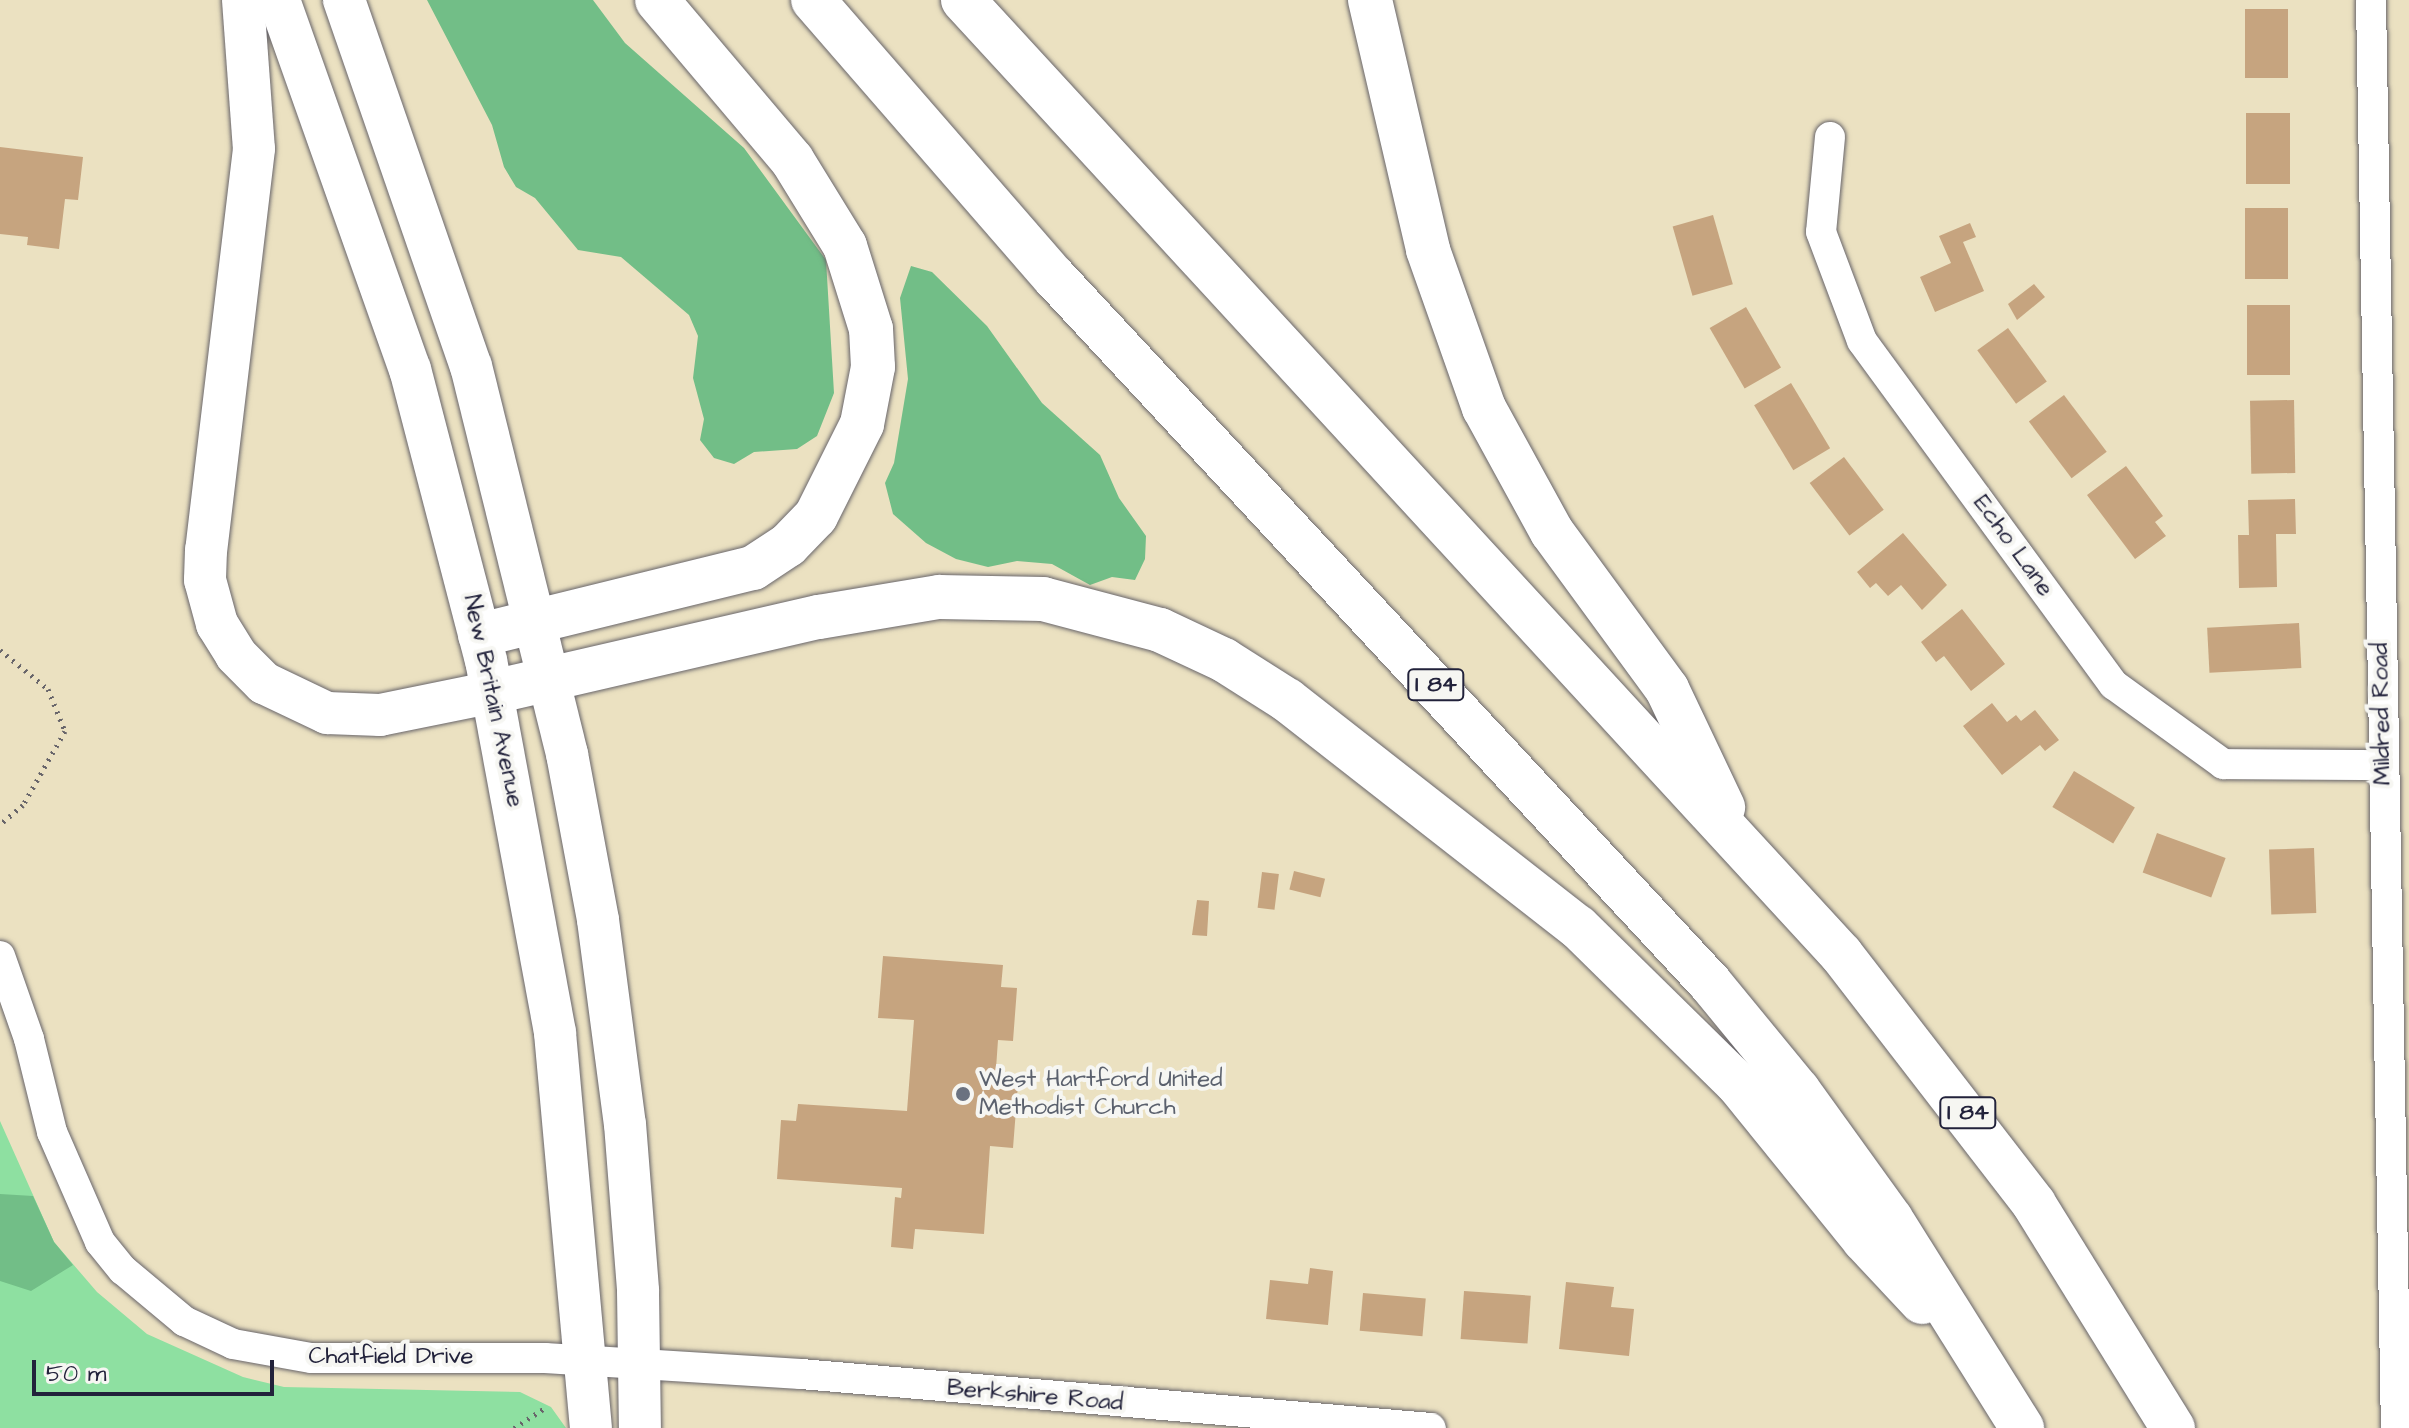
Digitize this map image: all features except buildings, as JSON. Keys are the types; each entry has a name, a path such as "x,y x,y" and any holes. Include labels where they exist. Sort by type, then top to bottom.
{"highway":[{"path":"480,635 727,578 776,554 808,526 831,492 868,403 873,367 868,314 831,219 759,118 657,0"},
{"name":"I 84","path":"813,0 1054,277 1710,983 1841,1149 1975,1349 2016,1418"},
{"name":"I 84","path":"963,0 1734,835 1858,974 1972,1118 2087,1284 2170,1423"},
{"path":"1370,0 1428,250 1484,408 1552,532 1674,701 1734,835"},
{"path":"493,692 819,617 967,595 1021,596 1089,608 1200,647 1287,700 1422,802 1637,980 1770,1120 1889,1269 1975,1349"}],"main road":[{"path":"243,0 254,149 206,550 205,580 217,624 236,655 264,683 327,713 380,715 493,692"},
{"name":"New Britain Avenue","path":"279,0 410,369 493,692 549,994 587,1360 591,1428"},
{"path":"344,0 467,353 550,679 588,865 616,1048 634,1211 640,1428"}],"street":[{"name":"Mildred Road","path":"2371,0 2396,1428"},
{"name":"Echo Lane","path":"1830,137 1821,232 1862,341 2114,685 2223,764 2382,765"},
{"name":"Chatfield Drive","path":"0,956 79,1203 123,1270 184,1321 262,1353 311,1358 587,1360 640,1364"},
{"name":"Berkshire Road","path":"640,1364 1431,1428"}],"path":[{"path":"0,650 48,689 65,731 23,805 0,824"},
{"path":"514,1428 545,1408"}],"green space":[{"path":"427,0 593,0 625,43 744,148 826,260 834,393 817,436 797,449 754,452 734,464 714,458 700,440 704,419 693,378 698,336 689,315 621,257 578,250 535,198 516,187 504,167 492,125"},
{"path":"911,266 932,272 987,326 1042,403 1100,455 1119,498 1146,536 1145,559 1135,580 1112,577 1090,585 1052,564 1017,561 988,567 956,559 926,543 893,514 885,483 894,463 908,379 900,298"},
{"path":"0,1121 54,1242 97,1292 147,1334 243,1377 284,1387 520,1392 551,1407 566,1428 0,1428"},
{"path":"0,1194 33,1196 54,1242 73,1265 31,1291 0,1281"}],"place":[{"name":"West Hartford United Methodist Church","path":"963,1094"}]}
